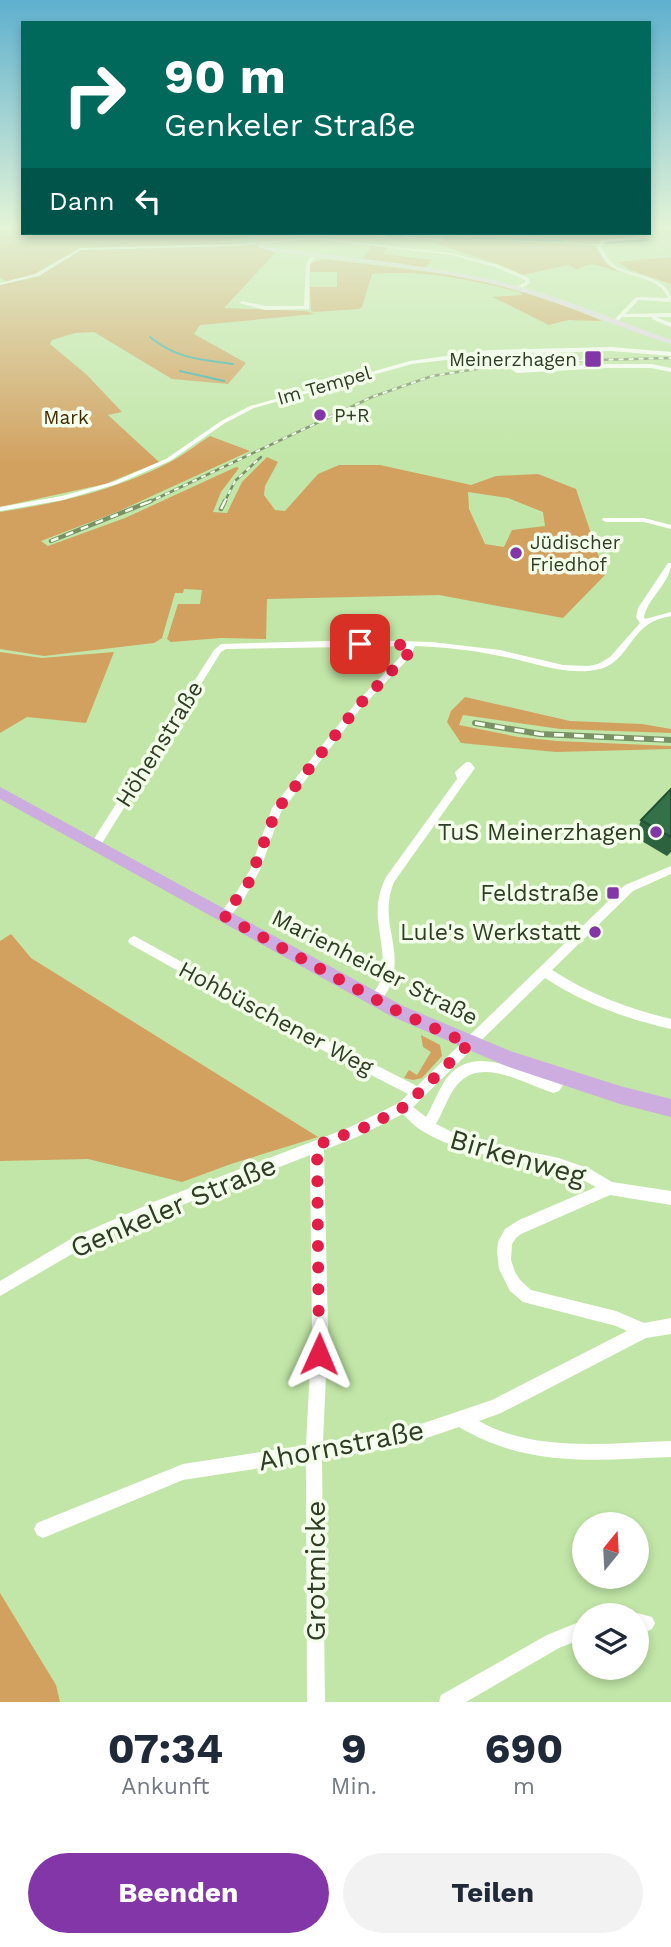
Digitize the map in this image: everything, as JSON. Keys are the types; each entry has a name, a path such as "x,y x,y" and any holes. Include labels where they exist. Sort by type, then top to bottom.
{"main road":[{"path":"567,304 671,342"},
{"name":"Marienheider Straße","path":"0,792 376,999 469,1044 563,1076 671,1108"}],"street":[{"path":"249,304 265,308 307,308 307,304"},
{"path":"614,323 623,316 630,304"},
{"path":"623,316 671,315"},
{"path":"652,316 671,325"},
{"name":"Im Tempel","path":"0,509 63,498 115,483 168,460 239,413 266,402 385,368 435,358 489,352 602,349 671,354"},
{"path":"489,352 498,356 512,369 520,371 590,366 651,366 671,370"},
{"path":"606,520 644,520 671,527"},
{"path":"644,623 640,617 642,608 671,565"},
{"path":"224,916 248,884 276,811 358,706 408,654 411,645 480,650 566,666 591,667 611,661 644,623 671,614"},
{"name":"Höhenstraße","path":"96,845 224,646 411,645"},
{"path":"376,999 389,973 382,916 385,891 394,873 462,779"},
{"name":"Genkeler Straße","path":"0,1289 79,1242 156,1208 360,1129 404,1107 629,888 668,874"},
{"name":"Hohbüschener Weg","path":"134,941 295,1030 419,1093"},
{"path":"544,971 565,986 632,1014 671,1024"},
{"name":"Birkenweg","path":"427,1127 453,1080 472,1066 490,1066 554,1087 563,1076"},
{"name":"Birkenweg","path":"404,1107 443,1138 579,1170 610,1188"},
{"name":"Grotmicke","path":"316,1702 314,1453 320,1330 317,1145"},
{"path":"644,1331 615,1319 528,1297 513,1285 505,1264 505,1245 511,1233 610,1188 671,1198"},
{"name":"Ahornstraße","path":"43,1529 183,1472 403,1438 495,1406 644,1331 671,1325"},
{"path":"459,1418 498,1440 532,1448 568,1453 671,1449"},
{"path":"448,1702 553,1641 572,1634"}],"green space":[{"name":"Mark","path":"0,304 227,304 224,308 306,311 315,314 200,325 194,334 246,363 228,384 172,379 94,332 75,333 52,340 50,344 87,375 122,412 108,415 159,462 105,484 0,507"},
{"path":"311,304 363,304 359,309 311,311"},
{"path":"508,304 563,304 602,321 568,320 549,325"},
{"path":"210,436 250,451 117,512 41,541 48,546 125,518 236,467 239,468 221,492 213,512 227,513 242,482 267,457 278,462 265,486 264,495 275,510 285,511 318,474 339,465 380,465 471,485 496,476 538,474 576,489 605,575 563,618 439,595 267,599 266,639 221,638 171,642 167,639 178,604 200,604 202,590 184,589 183,593 175,593 162,638 154,643 44,656 0,649 0,512 65,500 108,488 150,472","holes":["468,492 508,498 543,512 545,526 512,530 504,547 485,544 469,509"]},
{"path":"0,652 42,658 114,652 86,723 27,717 0,733"},
{"path":"465,697 570,721 642,724 671,729 671,733 560,729 463,715 459,725 518,737 671,746 671,749 556,752 461,743 447,722 451,711"},
{"path":"11,934 31,958 318,1137 182,1182 88,1159 0,1161 0,941"},
{"path":"421,1035 440,1045 442,1056 422,1078 404,1078 409,1070 417,1075 431,1052 423,1047"},
{"path":"0,1593 56,1685 60,1702 0,1702"}],"building":[{"path":"671,789 671,837 641,820"}],"waterway":[{"path":"150,337 179,354 233,364"},
{"path":"180,371 224,381"}],"railway":[{"path":"147,503 372,397 432,376 521,362 671,358"},
{"path":"221,509 235,481 261,457"},
{"path":"51,541 151,501"},
{"path":"475,723 540,734 671,740"}],"place":[{"name":"Meinerzhagen","path":"593,359"},
{"name":"P+R","path":"320,415"},
{"name":"Jüdischer Friedhof","path":"516,553"},
{"name":"TuS Meinerzhagen","path":"656,832"},
{"name":"Feldstraße","path":"613,893"},
{"name":"Lule's Werkstatt","path":"595,932"}],"route":[{"path":"319,1354 317,1145 352,1133 404,1107 469,1044 397,1011 224,916 255,870 276,811 358,706 408,654 411,645 360,644"}]}
